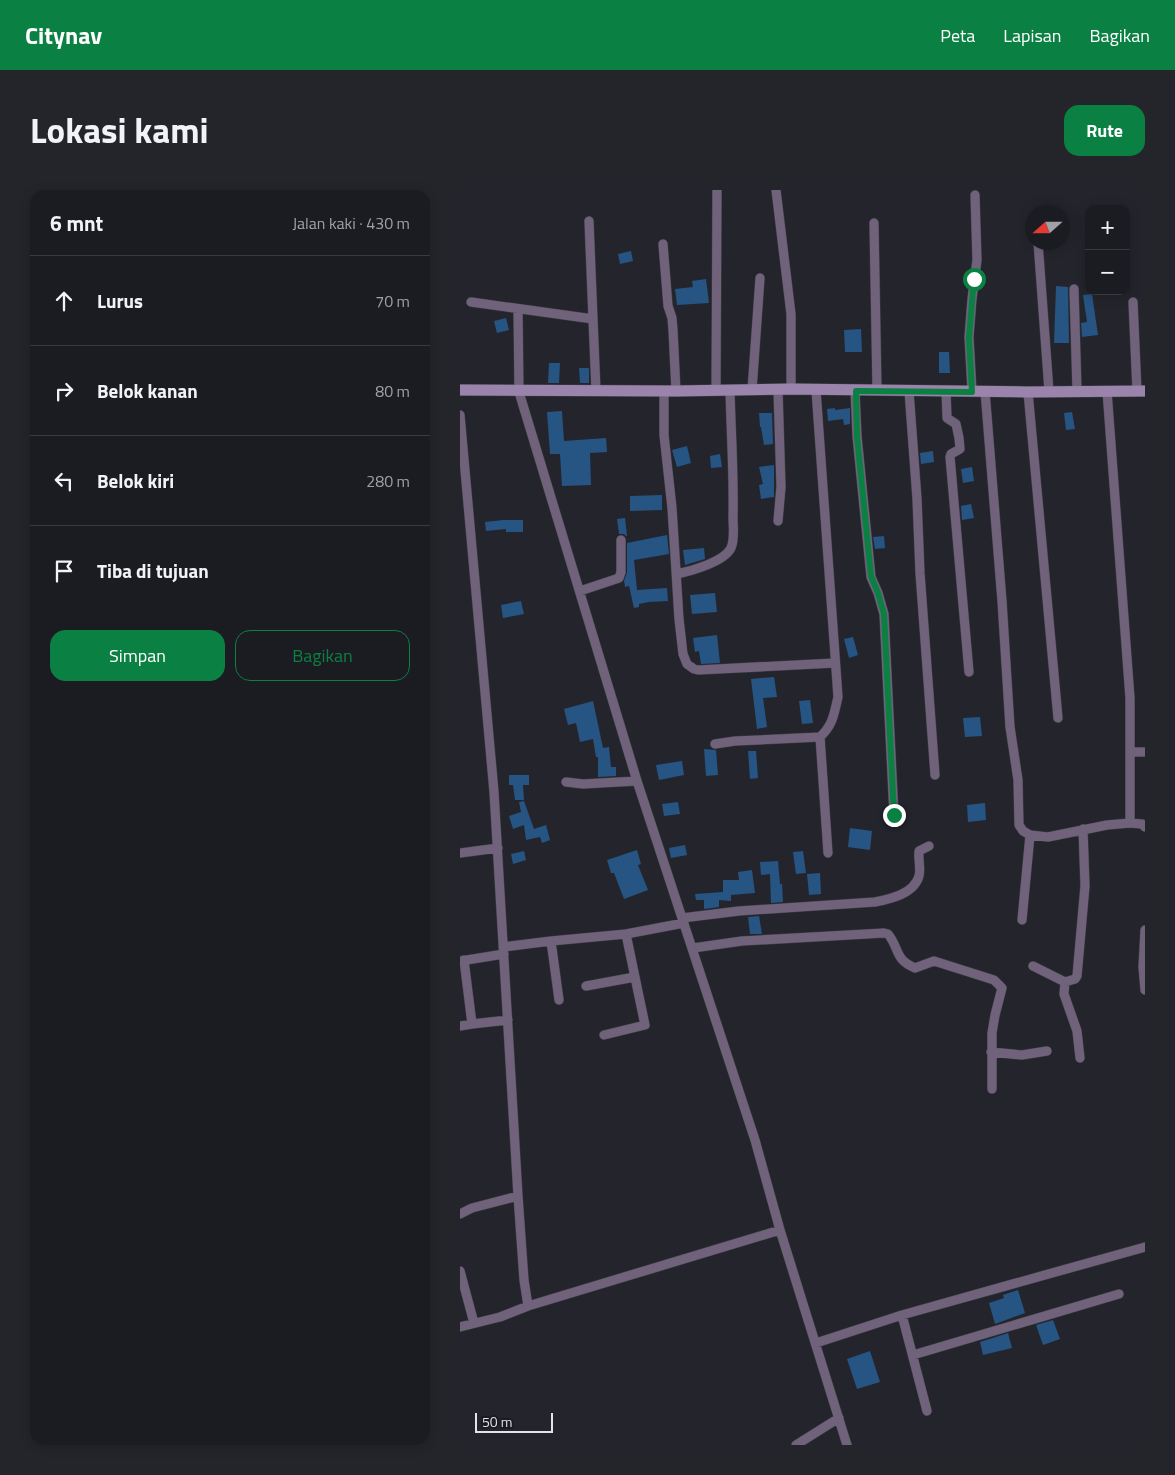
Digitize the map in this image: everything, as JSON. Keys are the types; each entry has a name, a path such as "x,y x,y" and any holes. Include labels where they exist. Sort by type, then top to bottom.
{"main road":[{"path":"460,390 519,392 791,389 972,392 1141,391"}],"street":[{"path":"716,390 717,190"},
{"path":"776,190 791,314 791,389"},
{"path":"972,392 969,337 977,260 974,195"},
{"path":"589,221 596,392"},
{"path":"874,223 877,390"},
{"path":"663,244 668,306 672,318 676,391"},
{"path":"1039,250 1048,391"},
{"path":"752,390 760,278"},
{"path":"1074,289 1077,391"},
{"path":"472,302 593,319"},
{"path":"1133,302 1141,391"},
{"path":"518,309 519,392 637,782 755,1140 780,1230 847,1445"},
{"path":"677,574 696,569 719,558 730,548 734,488 730,390"},
{"path":"778,390 781,487 778,521"},
{"path":"715,744 820,737 830,727 838,697 816,390"},
{"path":"664,391 664,435 672,508 683,654 687,664 698,670 835,663"},
{"path":"856,391 857,436 871,576 884,614 894,815"},
{"path":"909,391 935,775"},
{"path":"946,391 947,418 956,424 960,441 960,449 951,454 950,457 969,672"},
{"path":"985,391 1010,727 1018,780 1021,829 1030,835 1048,837 1083,829 1130,823 1142,824 1145,827"},
{"path":"1107,391 1130,698 1130,823"},
{"path":"1028,392 1058,718"},
{"path":"460,415 494,792 518,1196 524,1280 528,1306"},
{"path":"580,591 620,578 622,572 620,540"},
{"path":"820,737 828,853"},
{"path":"1130,752 1145,752"},
{"path":"566,782 583,784 637,782"},
{"path":"1033,966 1065,982 1075,979 1077,976 1085,886 1083,829"},
{"path":"1022,920 1030,835"},
{"path":"472,1024 462,961 551,941 626,934 683,920 739,911 875,902 907,891 915,884 919,877 919,852 929,846"},
{"path":"460,852 498,848"},
{"path":"1145,930 1143,967 1145,990"},
{"path":"604,1035 645,1026 626,934"},
{"path":"693,948 742,941 888,934 900,959 915,968 934,961 994,980 1002,988 995,1016 991,1052 992,1089"},
{"path":"551,941 559,1000"},
{"path":"586,986 635,977"},
{"path":"1065,982 1064,994 1077,1031 1080,1058"},
{"path":"460,1026 508,1020"},
{"path":"991,1052 1022,1055 1047,1052"},
{"path":"460,1214 472,1208 518,1196"},
{"path":"460,1327 500,1317 528,1306 780,1230"},
{"path":"816,1342 902,1315 1145,1248"},
{"path":"460,1271 474,1323"},
{"path":"913,1355 1119,1294"},
{"path":"902,1315 927,1411"},
{"path":"796,1445 838,1418"}],"building":[{"path":"631,251 633,261 620,264 618,254"},
{"path":"706,279 709,303 677,305 675,289 693,287 692,281"},
{"path":"1056,286 1068,287 1069,343 1054,343"},
{"path":"1083,295 1092,295 1098,335 1082,337 1081,323 1087,322"},
{"path":"506,318 509,330 497,333 494,321"},
{"path":"861,329 862,352 845,352 844,330"},
{"path":"939,352 949,352 950,373 939,373"},
{"path":"549,363 560,363 559,383 548,383"},
{"path":"579,368 589,368 589,383 580,383"},
{"path":"835,408 835,410 850,408 850,424 844,425 843,419 828,421 827,409"},
{"path":"562,411 564,441 606,438 607,452 590,453 591,485 562,486 560,454 550,454 547,412"},
{"path":"1072,412 1075,429 1066,430 1064,413"},
{"path":"759,413 772,413 773,444 764,445"},
{"path":"687,446 691,463 677,467 672,450"},
{"path":"933,451 934,462 921,464 920,453"},
{"path":"720,454 722,467 711,468 710,456"},
{"path":"774,465 774,497 761,499 759,485 763,484 759,467"},
{"path":"972,467 974,481 963,483 961,469"},
{"path":"662,495 662,510 630,511 630,496"},
{"path":"971,504 974,518 962,520 961,506"},
{"path":"625,518 627,536 619,534 617,519"},
{"path":"523,520 523,532 506,532 506,529 486,531 485,522"},
{"path":"667,535 669,554 634,560 637,590 667,588 668,601 639,604 639,607 634,608 629,586 625,587 624,581 627,572 627,543"},
{"path":"884,536 885,548 875,549 873,537"},
{"path":"704,548 705,559 685,565 683,550"},
{"path":"715,593 717,612 692,614 690,595"},
{"path":"521,601 524,614 503,618 501,605"},
{"path":"717,635 720,663 701,664 699,651 695,652 693,638"},
{"path":"853,637 858,655 849,658 844,639"},
{"path":"774,677 777,697 763,698 767,727 757,729 751,679"},
{"path":"810,700 813,723 802,724 799,701"},
{"path":"593,701 603,748 609,747 611,767 616,767 616,776 598,777 598,757 596,757 593,739 580,742 576,723 568,725 564,709"},
{"path":"980,717 982,736 965,737 963,718"},
{"path":"704,749 716,750 718,775 706,776"},
{"path":"748,751 756,751 758,778 750,779"},
{"path":"682,761 684,775 659,780 656,765"},
{"path":"509,775 529,775 529,785 523,785 524,800 515,800 513,785 509,785"},
{"path":"524,801 534,829 546,825 550,840 542,843 540,837 526,840 524,825 513,829 509,816 521,812 519,802"},
{"path":"678,802 680,814 664,816 662,804"},
{"path":"985,803 986,820 968,822 967,805"},
{"path":"850,828 872,831 870,850 848,847"},
{"path":"685,845 687,855 671,858 669,848"},
{"path":"637,850 641,864 638,865 648,890 624,899 614,873 611,873 607,860"},
{"path":"524,851 526,860 513,864 511,854"},
{"path":"803,851 806,873 796,874 793,852"},
{"path":"778,861 783,902 771,903 770,874 761,875 760,862"},
{"path":"752,870 755,893 731,895 731,901 719,900 719,907 704,909 704,900 696,900 695,894 723,892 723,880 739,880 738,872"},
{"path":"820,873 821,894 809,895 807,874"},
{"path":"759,916 762,934 750,934 748,917"},
{"path":"1018,1290 1025,1313 995,1324 989,1303 1004,1298 1003,1295"},
{"path":"1053,1320 1060,1339 1043,1345 1036,1325"},
{"path":"1008,1333 1012,1348 983,1355 980,1342"},
{"path":"870,1351 880,1382 857,1389 847,1359"}],"route":[{"path":"894,815 884,614 878,593 872,583 867,547 857,436 856,391 972,392 969,337 974,279"}]}
